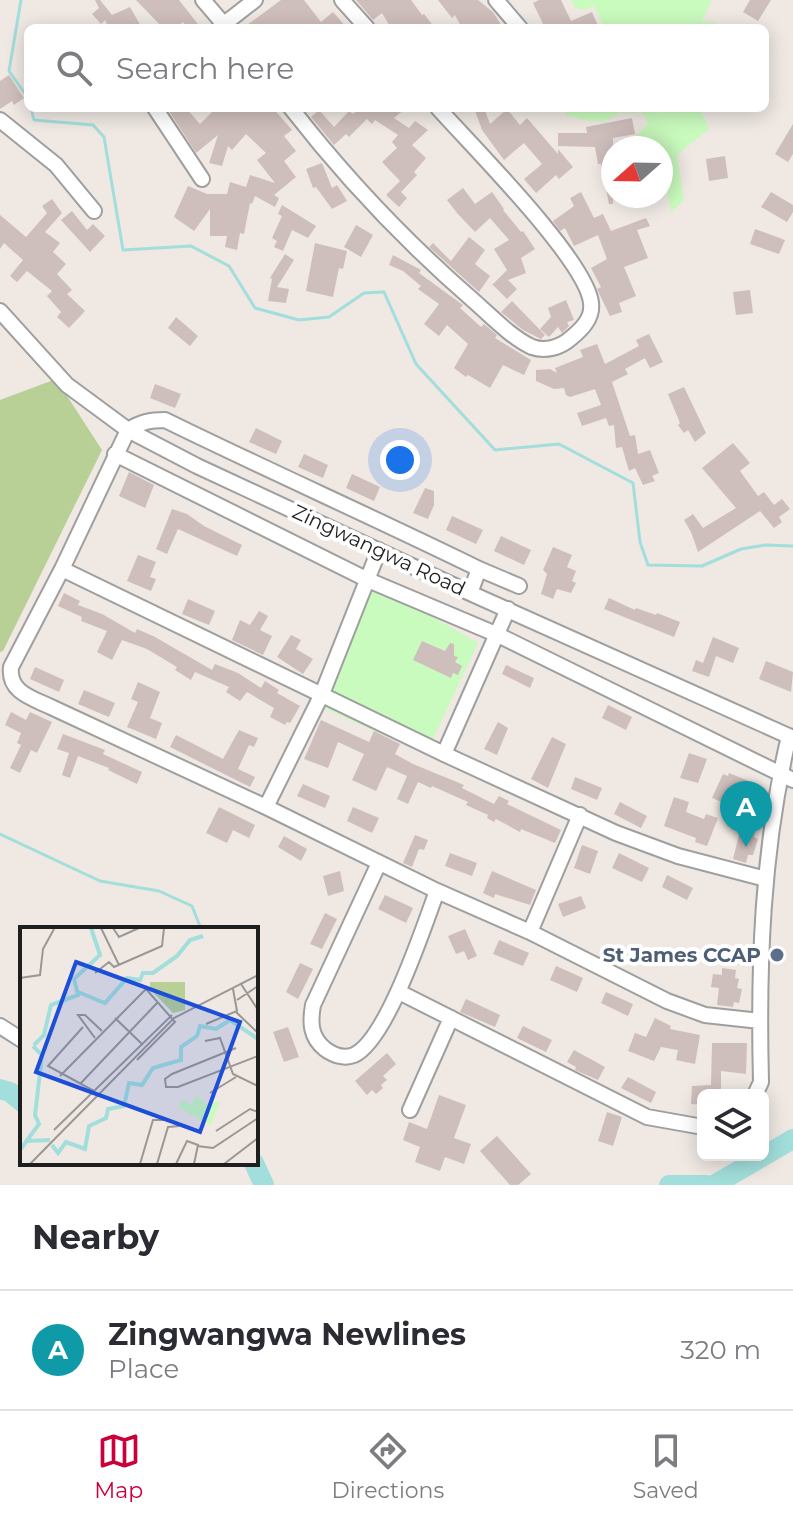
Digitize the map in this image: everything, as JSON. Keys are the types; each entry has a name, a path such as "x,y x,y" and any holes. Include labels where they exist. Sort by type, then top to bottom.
{"street":[{"path":"203,0 222,24"},
{"path":"227,24 255,0"},
{"path":"342,0 363,24"},
{"path":"496,0 517,24"},
{"path":"158,112 202,179"},
{"path":"294,112 400,234 491,316 529,345 542,350 569,341 587,323 592,306 589,289 581,273 544,226 442,112"},
{"path":"0,120 56,165 94,211"},
{"name":"Zingwangwa Road","path":"0,311 67,385 128,430 197,466 470,593 791,737"},
{"path":"519,586 165,420 142,422 128,430 115,454 62,569 11,667 13,684 18,691 51,707 688,1009 705,1015 760,1021"},
{"path":"115,454 368,580 498,635 786,777"},
{"path":"349,536 362,511"},
{"path":"266,807 322,694 379,550"},
{"path":"62,569 444,754 616,833 678,856 766,879"},
{"path":"470,593 479,569"},
{"path":"444,754 508,609"},
{"path":"758,1089 761,1082 762,926 766,879 775,797 786,777 791,737"},
{"path":"530,932 580,815"},
{"path":"379,863 313,1005 310,1020 318,1043 331,1053 343,1057 358,1053 369,1042 399,992 437,891"},
{"path":"399,992 647,1117 697,1126"},
{"path":"410,1110 451,1018"},
{"path":"0,1026 20,1039"}],"green space":[{"path":"571,0 712,0 702,21 717,23 602,24 594,6 585,10 575,8"},
{"path":"566,112 702,112 709,129 677,155 684,200 671,212 673,136 636,136 648,124 643,113 619,113 604,122 566,115"},
{"path":"56,379 102,450 0,652 0,400"},
{"path":"368,580 478,643 426,754 310,702"}],"building":[{"path":"95,0 100,0 112,15 130,7 140,24 107,24 105,20 101,24 92,14 99,8"},
{"path":"136,0 179,0 198,24 183,22 159,24"},
{"path":"281,0 304,0 321,22 333,12 344,24 248,24"},
{"path":"356,0 411,0 432,24 389,24 382,13 373,20"},
{"path":"438,0 478,0 493,12 500,24 460,24 455,15 452,18"},
{"path":"561,0 571,21 592,12 597,24 543,24 533,3"},
{"path":"750,0 771,0 758,21 743,12"},
{"path":"9,75 24,98 0,109 0,81"},
{"path":"170,112 190,112 200,124 212,112 276,112 292,130 284,136 296,151 284,161 296,177 274,195 279,198 275,207 255,196 250,203 244,234 240,233 237,250 225,247 227,236 210,236 210,209 194,231 174,217 188,186 207,194 227,194 230,182 246,187 250,175 275,183 257,160 266,153 246,134 232,150 228,146 222,166 209,163 218,135 196,153"},
{"path":"321,112 334,127 348,112 401,112 394,118 409,128 415,121 428,130 412,145 426,158 414,172 417,175 401,192 407,198 399,207 386,195 400,181 382,162 397,148 392,142 398,135 375,120 372,124 367,119 349,137 346,134 334,145 311,117"},
{"path":"475,112 486,112 490,124 504,112 509,112 520,125 527,118 573,167 559,179 556,175 536,193 524,179 542,164 524,143 504,160 482,130"},
{"path":"632,118 635,134 601,136 601,164 598,164 595,147 558,146 558,133 587,133 586,127"},
{"path":"793,124 793,154 788,162 775,154"},
{"path":"725,156 728,178 709,181 706,159"},
{"path":"322,163 332,188 337,185 347,201 332,209 316,187 313,188 306,169"},
{"path":"463,188 475,204 492,192 535,249 521,258 526,273 508,280 517,289 507,299 491,286 507,270 494,249 509,240 490,218 475,232 457,213 447,200"},
{"path":"581,192 594,218 603,214 611,231 646,218 650,226 637,230 648,258 624,267 636,296 619,303 622,312 610,316 591,268 607,259 598,235 574,246 565,228 560,231 553,221 574,206 570,198"},
{"path":"771,192 793,205 787,222 761,207"},
{"path":"52,199 62,213 45,232 60,243 53,252 66,264 57,274 72,290 67,294 85,311 69,328 57,317 61,312 47,296 52,291 27,271 17,282 10,276 23,260 4,243 0,249 0,215 26,237 47,213 42,206"},
{"path":"282,205 316,226 308,238 292,230 283,251 274,247 277,241 272,238 282,216 278,214"},
{"path":"72,211 87,230 93,224 105,236 90,252 61,220"},
{"path":"356,225 373,235 361,257 344,247"},
{"path":"755,229 785,240 779,254 750,244"},
{"path":"469,237 485,250 475,264 490,276 479,292 429,247 433,243 451,261"},
{"path":"315,243 347,251 343,269 339,268 333,297 306,291"},
{"path":"285,254 294,260 277,287 289,289 286,303 268,301 270,278"},
{"path":"393,255 421,270 419,273 463,305 460,308 481,327 484,324 497,335 495,338 531,360 524,375 503,365 490,388 454,368 468,344 447,325 439,336 424,324 439,304 418,289 421,286 403,271 389,265"},
{"path":"750,290 753,313 736,315 733,292"},
{"path":"566,300 574,320 567,322 569,326 562,333 558,327 549,337 540,329 551,317 548,308"},
{"path":"512,301 545,335 541,339 523,330 501,312"},
{"path":"176,317 198,336 190,346 168,328"},
{"path":"649,334 663,362 650,368 645,358 625,369 628,374 612,382 630,436 635,435 638,454 650,450 659,473 652,476 655,481 643,485 635,468 629,471 622,447 616,448 614,425 609,426 606,418 582,426 577,413 601,405 595,389 570,397 564,388 554,389 536,381 536,370 550,369 557,373 555,368 583,357 580,350 597,344 605,364 639,346 636,340"},
{"path":"155,384 181,394 175,408 150,398"},
{"path":"684,387 706,433 695,442 688,430 684,433 678,425 680,423 668,394"},
{"path":"256,428 282,441 276,454 249,442"},
{"path":"733,443 750,463 740,471 758,496 764,492 774,505 782,499 790,509 779,517 782,522 774,528 760,511 698,552 684,520 693,514 703,528 736,508 702,468"},
{"path":"304,454 328,465 323,478 298,467"},
{"path":"129,472 154,485 145,508 119,496"},
{"path":"352,474 380,487 374,501 346,488"},
{"path":"425,488 434,491 434,505 428,519 413,513"},
{"path":"172,509 187,514 242,545 237,556 178,529 167,554 156,549"},
{"path":"452,516 483,530 476,544 446,530"},
{"path":"501,536 531,550 524,565 494,551"},
{"path":"553,547 572,555 567,567 576,571 572,581 576,583 571,593 557,589 553,599 541,594 547,574 543,570"},
{"path":"138,555 156,562 150,577 156,579 151,591 127,581"},
{"path":"64,593 80,601 78,605 102,614 135,633 137,629 155,637 212,670 215,664 238,673 261,688 265,681 279,690 277,693 300,706 290,723 285,725 270,717 274,708 247,692 240,701 226,692 229,687 195,672 191,680 175,670 177,667 147,649 122,640 112,660 97,652 107,631 81,621 82,617 58,606"},
{"path":"609,598 635,610 657,613 680,622 674,637 604,609"},
{"path":"188,599 215,611 209,625 182,614"},
{"path":"259,611 268,616 260,630 272,636 263,655 232,640 240,620 250,625"},
{"path":"291,635 301,640 296,649 313,659 303,674 277,657"},
{"path":"713,637 739,648 733,663 716,656 709,677 692,671 696,660 703,663"},
{"path":"422,641 445,651 450,643 454,644 454,656 458,657 455,662 462,666 458,675 453,673 451,678 413,660"},
{"path":"766,661 793,672 791,692 759,679"},
{"path":"506,665 534,678 530,688 502,674"},
{"path":"35,667 64,680 59,692 30,679"},
{"path":"138,682 160,692 150,718 162,723 156,739 127,727 138,702 131,699"},
{"path":"84,690 115,703 109,717 78,704"},
{"path":"608,705 632,717 626,730 602,718"},
{"path":"11,712 26,720 30,712 52,722 37,753 31,750 20,773 10,768 21,745 17,743 21,733 5,725"},
{"path":"321,720 369,742 374,731 400,744 395,754 413,764 464,785 462,788 494,804 499,796 509,801 507,804 561,830 555,843 521,829 520,832 496,819 494,822 487,818 488,815 466,805 468,802 418,782 408,804 397,799 407,776 387,767 376,791 352,780 364,754 338,742 328,768 304,759"},
{"path":"498,722 508,728 497,755 484,749"},
{"path":"239,730 258,738 254,747 249,745 238,769 255,777 250,787 170,747 176,735 223,759"},
{"path":"63,734 105,750 103,754 142,772 137,784 109,768 78,756 70,778 62,775 69,753 57,749"},
{"path":"552,737 566,744 548,788 531,779"},
{"path":"689,753 707,759 698,783 680,778"},
{"path":"729,773 761,786 757,796 761,798 754,816 712,798 723,774 728,776"},
{"path":"575,777 602,788 597,800 571,789"},
{"path":"303,784 330,796 325,808 297,796"},
{"path":"674,797 689,802 686,812 704,819 706,814 718,818 707,846 695,842 696,838 664,826"},
{"path":"620,802 647,816 641,828 614,814"},
{"path":"219,807 255,825 249,838 233,830 227,843 206,833"},
{"path":"353,807 379,818 372,833 347,821"},
{"path":"741,827 755,832 754,837 758,839 753,855 748,855 746,863 733,859"},
{"path":"415,835 428,840 424,850 419,849 412,867 403,863"},
{"path":"284,836 307,849 301,861 278,847"},
{"path":"582,845 598,851 590,874 574,868"},
{"path":"450,853 477,863 472,876 445,866"},
{"path":"619,853 649,868 642,882 612,868"},
{"path":"340,871 344,891 328,896 323,876"},
{"path":"492,871 536,890 530,905 483,893"},
{"path":"667,875 693,888 687,900 662,887"},
{"path":"385,895 413,908 406,923 378,909"},
{"path":"581,896 586,908 563,917 558,904"},
{"path":"325,913 337,919 322,949 310,944"},
{"path":"465,929 477,956 468,960 464,951 456,954 448,936"},
{"path":"499,940 529,953 523,966 493,954"},
{"path":"300,963 313,969 298,999 286,992"},
{"path":"556,966 583,978 577,992 550,980"},
{"path":"722,968 736,970 735,978 739,979 737,988 742,989 739,1003 734,1002 733,1007 717,1005 719,988 711,987 713,974 722,975"},
{"path":"606,992 633,1004 628,1016 601,1003"},
{"path":"466,999 500,1015 495,1027 460,1012"},
{"path":"655,1018 671,1026 670,1029 700,1035 695,1064 676,1060 678,1050 661,1047 654,1061 628,1051 635,1033 646,1037"},
{"path":"523,1026 552,1040 546,1052 517,1038"},
{"path":"288,1027 299,1057 284,1062 273,1032"},
{"path":"712,1043 747,1043 746,1074 721,1071 721,1089 697,1089 697,1104 691,1104 692,1086 711,1085"},
{"path":"574,1050 605,1067 598,1080 575,1070 576,1067 567,1062"},
{"path":"387,1053 396,1064 383,1076 387,1080 381,1085 383,1088 376,1094 372,1090 367,1095 355,1081"},
{"path":"628,1077 656,1092 651,1103 621,1088"},
{"path":"439,1095 466,1105 454,1138 471,1144 464,1164 445,1157 440,1171 415,1162 420,1147 403,1140 409,1122 427,1129"},
{"path":"607,1112 622,1117 613,1146 598,1141"},
{"path":"497,1136 531,1174 518,1185 510,1185 480,1151"}],"waterway":[{"path":"21,0 9,71 24,92"},
{"path":"32,112 34,120 93,125 104,137 123,250 191,246 229,266 255,308 299,320 329,317 364,293 384,292 416,364 495,450 559,444 633,483 640,542 648,565 702,566 741,549 765,545 793,546"},
{"path":"0,834 100,881 159,891 192,906 200,927"},
{"path":"0,1089 20,1100"},
{"path":"714,1185 793,1139"},
{"path":"255,1165 264,1185"},
{"path":"669,1185 707,1185"}],"place":[{"name":"Zingwangwa Newlines","path":"746,847"},
{"name":"St James CCAP","path":"777,955"}]}
